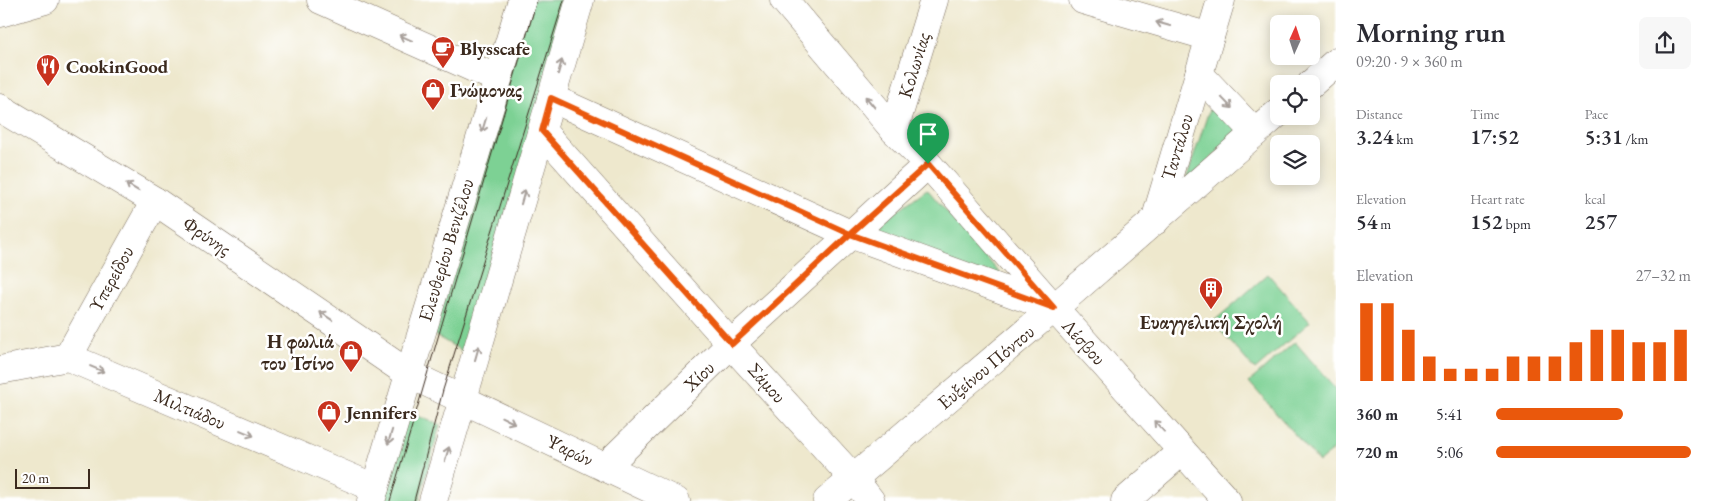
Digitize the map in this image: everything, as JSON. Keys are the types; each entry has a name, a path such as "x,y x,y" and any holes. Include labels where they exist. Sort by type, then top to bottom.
{"street":[{"path":"0,13 46,0"},
{"path":"321,0 498,79"},
{"name":"Ελευθερίου Βενιζέλου","path":"373,494 522,0"},
{"path":"433,501 580,0"},
{"name":"Λέσβου","path":"784,0 894,130 928,164 1227,501"},
{"name":"Κολωνίας","path":"894,130 934,0"},
{"path":"1082,0 1210,37"},
{"name":"Ταντάλου","path":"1155,221 1221,0"},
{"path":"1320,76 1336,62"},
{"path":"1199,74 1255,133"},
{"path":"551,98 850,234 1054,308"},
{"name":"Φρύνης","path":"0,108 155,201 409,374 464,400"},
{"name":"Ευξείνου Πόντου","path":"827,501 1054,308 1270,120"},
{"name":"Σάμου","path":"542,131 854,479 871,501"},
{"name":"Χίου","path":"605,467 732,344 928,164"},
{"name":"Υπερείδου","path":"68,357 155,201"},
{"path":"0,370 68,357"},
{"name":"Μιλτιάδου","path":"68,357 373,494"},
{"name":"Ψαρών","path":"464,400 676,501"},
{"path":"1125,501 1182,451"}],"green space":[{"path":"529,0 572,0 464,352 429,332"},
{"path":"1212,101 1239,132 1185,183"},
{"path":"927,189 1011,286 993,283 876,226"},
{"path":"1268,274 1310,322 1255,370 1213,322"},
{"path":"1295,342 1336,389 1336,447 1319,462 1249,382"},
{"path":"405,411 440,425 419,501 378,501"}],"tram line":[{"path":"390,501 537,0"},
{"path":"414,501 443,390 564,0"}],"place":[{"name":"Blysscafe","path":"443,69"},
{"name":"CookinGood","path":"48,87"},
{"name":"Γνώμονας","path":"433,111"},
{"name":"Ευαγγελική Σχολή","path":"1211,310"},
{"name":"Η φωλιά του Τσίνο","path":"351,373"},
{"name":"Jennifers","path":"329,433"}],"route":[{"path":"928,164 850,234 551,98 542,131 732,344 850,234 1054,308 928,164"}]}
